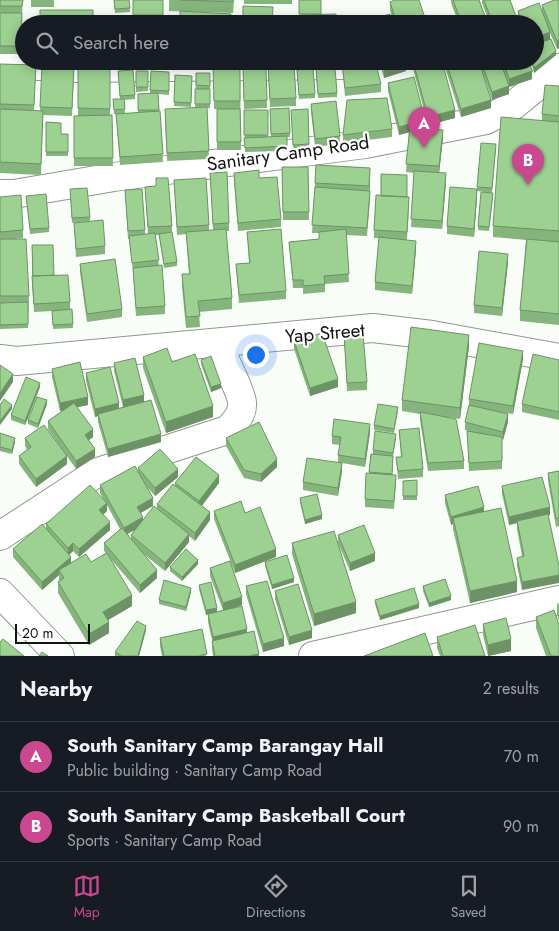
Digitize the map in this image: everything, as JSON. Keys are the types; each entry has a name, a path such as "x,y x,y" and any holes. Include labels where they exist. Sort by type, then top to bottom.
{"street":[{"path":"0,64 15,65"},
{"name":"Sanitary Camp Road","path":"0,194 14,194 114,177 365,144 486,120 514,106 559,68"},
{"name":"Yap Street","path":"0,359 17,361 373,328 432,335 559,358"},
{"path":"0,536 98,472 227,430 236,422 240,415 242,402 217,343"},
{"path":"0,593 60,656"},
{"path":"313,656 559,600"}],"building":[{"path":"0,0 23,0 22,6 0,6"},
{"path":"114,0 129,0 130,8 115,9"},
{"path":"133,0 163,0 163,15 133,15"},
{"path":"181,0 233,0 233,2"},
{"path":"299,0 321,0 321,14 299,14"},
{"path":"395,0 419,0 424,15 394,15 390,2"},
{"path":"453,0 479,0 485,15 459,15"},
{"path":"484,0 510,0 515,15 490,15"},
{"path":"559,0 559,40 557,41 542,5"},
{"path":"539,3 544,15 519,15 518,11"},
{"path":"243,6 273,7 272,15 243,15"},
{"path":"40,10 93,10 93,15 40,15"},
{"path":"180,11 231,14 231,15 180,15"},
{"path":"0,13 22,13 22,15 15,15 15,46 0,46"},
{"path":"336,14 336,15 299,15"},
{"path":"544,16 550,32 544,34"},
{"path":"551,39 556,51 544,60 544,41"},
{"path":"0,64 15,64 15,70 36,70 34,105 0,104"},
{"path":"42,70 74,70 72,108 40,107"},
{"path":"78,70 110,70 110,109 78,108"},
{"path":"133,70 135,95 120,96 118,71"},
{"path":"213,70 240,70 240,101 214,101"},
{"path":"243,70 266,70 267,100 244,101"},
{"path":"268,70 294,70 296,98 270,99"},
{"path":"297,70 313,70 315,94 299,95"},
{"path":"316,70 335,70 337,93 318,94"},
{"path":"343,70 377,70 381,84 345,88"},
{"path":"415,70 444,70 455,110 428,117"},
{"path":"449,70 482,70 491,100 461,109"},
{"path":"484,70 503,70 509,86 492,92"},
{"path":"506,70 532,70 532,71 509,79"},
{"path":"136,71 148,71 148,87 136,87"},
{"path":"151,71 169,72 169,91 150,90"},
{"path":"196,73 210,73 210,86 196,85"},
{"path":"175,75 192,76 191,103 174,102"},
{"path":"414,77 425,120 399,127 388,83"},
{"path":"545,85 559,86 559,116 542,114"},
{"path":"195,89 210,89 210,104 195,104"},
{"path":"158,93 159,110 138,110 138,94"},
{"path":"387,98 392,129 343,135 347,100"},
{"path":"113,99 124,99 125,109 114,110"},
{"path":"336,101 340,136 315,139 311,104"},
{"path":"207,107 209,151 167,153 165,109"},
{"path":"289,108 290,133 271,134 270,109"},
{"path":"0,109 43,111 41,164 0,162"},
{"path":"217,109 240,109 241,142 217,142"},
{"path":"308,109 309,144 293,145 291,110"},
{"path":"244,110 268,110 268,135 244,135"},
{"path":"160,111 163,154 120,157 116,114"},
{"path":"112,115 113,158 74,158 74,116"},
{"path":"501,117 559,122 559,231 493,226"},
{"path":"46,122 61,123 61,134 68,134 68,152 46,152"},
{"path":"410,127 443,130 439,166 406,164"},
{"path":"287,136 287,146 245,148 244,138"},
{"path":"481,143 496,144 492,188 477,187"},
{"path":"316,165 370,168 369,186 315,183"},
{"path":"282,167 308,167 309,212 283,212"},
{"path":"259,170 259,178 277,177 281,219 238,223 234,173"},
{"path":"414,171 446,173 442,221 411,219"},
{"path":"227,172 229,223 213,224 210,173"},
{"path":"381,174 407,175 407,197 381,196"},
{"path":"156,178 168,178 172,226 148,227 145,187 156,186"},
{"path":"206,178 209,225 177,227 174,180"},
{"path":"315,187 370,191 367,228 312,225"},
{"path":"450,187 477,189 474,229 447,226"},
{"path":"87,188 90,217 72,218 70,189"},
{"path":"142,189 145,230 128,231 125,190"},
{"path":"481,192 493,193 489,227 478,226"},
{"path":"46,194 49,228 30,229 26,196"},
{"path":"21,195 23,230 0,232 0,197"},
{"path":"376,195 409,197 407,232 374,230"},
{"path":"103,220 105,246 76,249 74,223"},
{"path":"226,229 232,298 198,301 200,316 186,317 182,274 190,274 186,232"},
{"path":"281,229 286,291 239,295 236,264 250,263 247,232"},
{"path":"346,229 349,274 324,276 325,284 303,286 303,280 293,280 289,242 319,239 319,232"},
{"path":"172,232 177,262 164,264 159,234"},
{"path":"155,233 159,260 132,263 129,236"},
{"path":"379,237 416,241 412,286 375,282"},
{"path":"0,239 26,239 29,296 0,296"},
{"path":"527,239 559,242 559,314 520,310"},
{"path":"32,245 53,245 54,275 33,276"},
{"path":"479,251 508,254 502,308 474,305"},
{"path":"115,259 122,309 87,314 80,264"},
{"path":"162,265 165,306 136,308 133,268"},
{"path":"68,275 70,302 34,304 32,276"},
{"path":"28,302 28,324 0,325 0,303"},
{"path":"72,309 73,324 53,325 52,311"},
{"path":"411,327 469,335 460,408 402,400"},
{"path":"322,333 338,379 310,388 294,341"},
{"path":"363,333 367,382 347,383 344,334"},
{"path":"479,343 523,351 513,406 469,399"},
{"path":"167,348 172,362 195,354 213,406 166,422 143,357"},
{"path":"533,354 559,360 559,412 522,404"},
{"path":"211,356 221,384 211,387 201,360"},
{"path":"135,358 144,395 123,400 114,363"},
{"path":"80,362 88,397 60,403 52,369"},
{"path":"0,365 13,374 0,393"},
{"path":"110,367 119,403 95,409 86,373"},
{"path":"26,377 40,383 25,421 11,415"},
{"path":"37,397 47,400 38,424 28,420"},
{"path":"4,399 12,405 0,421 0,405"},
{"path":"151,400 161,434 108,449 98,414"},
{"path":"74,403 93,429 85,435 95,449 76,461 48,421"},
{"path":"378,404 398,407 394,429 374,425"},
{"path":"469,405 508,414 503,432 465,422"},
{"path":"420,412 456,419 464,461 428,463"},
{"path":"334,419 370,424 365,459 338,455 341,437 332,436"},
{"path":"259,422 277,459 261,474 244,470 226,438"},
{"path":"44,425 67,456 36,479 19,456 31,447 25,438"},
{"path":"419,428 423,469 398,471 396,457 402,457 399,430"},
{"path":"375,431 396,434 393,453 373,450"},
{"path":"467,431 502,437 502,461 469,463"},
{"path":"0,433 15,438 12,450 0,447"},
{"path":"160,449 178,469 155,488 138,468"},
{"path":"371,454 393,456 392,474 369,472"},
{"path":"196,457 219,475 199,501 175,483"},
{"path":"307,458 342,463 338,488 303,482"},
{"path":"135,466 153,498 137,507 143,517 124,528 100,485"},
{"path":"559,471 559,518 556,519 548,473"},
{"path":"366,473 396,475 394,501 365,499"},
{"path":"542,477 550,507 509,517 502,486"},
{"path":"417,480 417,496 403,496 403,481"},
{"path":"173,484 210,512 195,533 157,504"},
{"path":"90,485 107,503 99,510 110,522 79,549 73,543 68,548 46,524"},
{"path":"478,486 484,507 451,517 445,495"},
{"path":"317,494 322,515 305,520 300,498"},
{"path":"241,501 245,513 260,507 276,549 235,565 214,511"},
{"path":"154,506 189,534 165,563 131,535"},
{"path":"501,508 517,581 470,591 453,518"},
{"path":"548,514 559,566 559,575 522,582 517,558 524,556 517,521"},
{"path":"42,524 71,557 42,582 13,549"},
{"path":"364,525 375,553 350,563 338,535"},
{"path":"122,528 157,570 140,585 104,543"},
{"path":"334,531 356,602 314,614 292,543"},
{"path":"186,549 198,560 182,577 170,567"},
{"path":"107,553 132,595 103,612 109,622 89,634 58,582 64,578 59,570 86,554 91,562"},
{"path":"287,555 294,578 272,585 265,562"},
{"path":"230,561 242,597 223,603 210,568"},
{"path":"445,579 451,596 429,603 423,586"},
{"path":"164,580 191,588 186,607 159,600"},
{"path":"267,581 284,638 263,644 246,586"},
{"path":"211,582 217,608 206,610 199,585"},
{"path":"298,584 312,630 289,637 275,591"},
{"path":"414,588 419,604 380,616 375,600"},
{"path":"242,606 247,629 213,637 208,614"},
{"path":"554,610 559,625 559,656 551,656 536,617"},
{"path":"506,618 511,639 488,645 483,624"},
{"path":"137,621 146,626 138,656 122,656 115,652"},
{"path":"475,625 485,656 443,656 437,637"},
{"path":"202,629 207,654 198,656 164,656 160,638"},
{"path":"254,631 259,654 249,656 215,656 212,641"},
{"path":"425,633 433,656 364,656"},
{"path":"3,639 24,656 0,656 0,642"},
{"path":"42,652 48,656 39,656"}],"place":[{"name":"South Sanitary Camp Barangay Hall","path":"424,148"},
{"name":"South Sanitary Camp Basketball Court","path":"528,185"}]}
